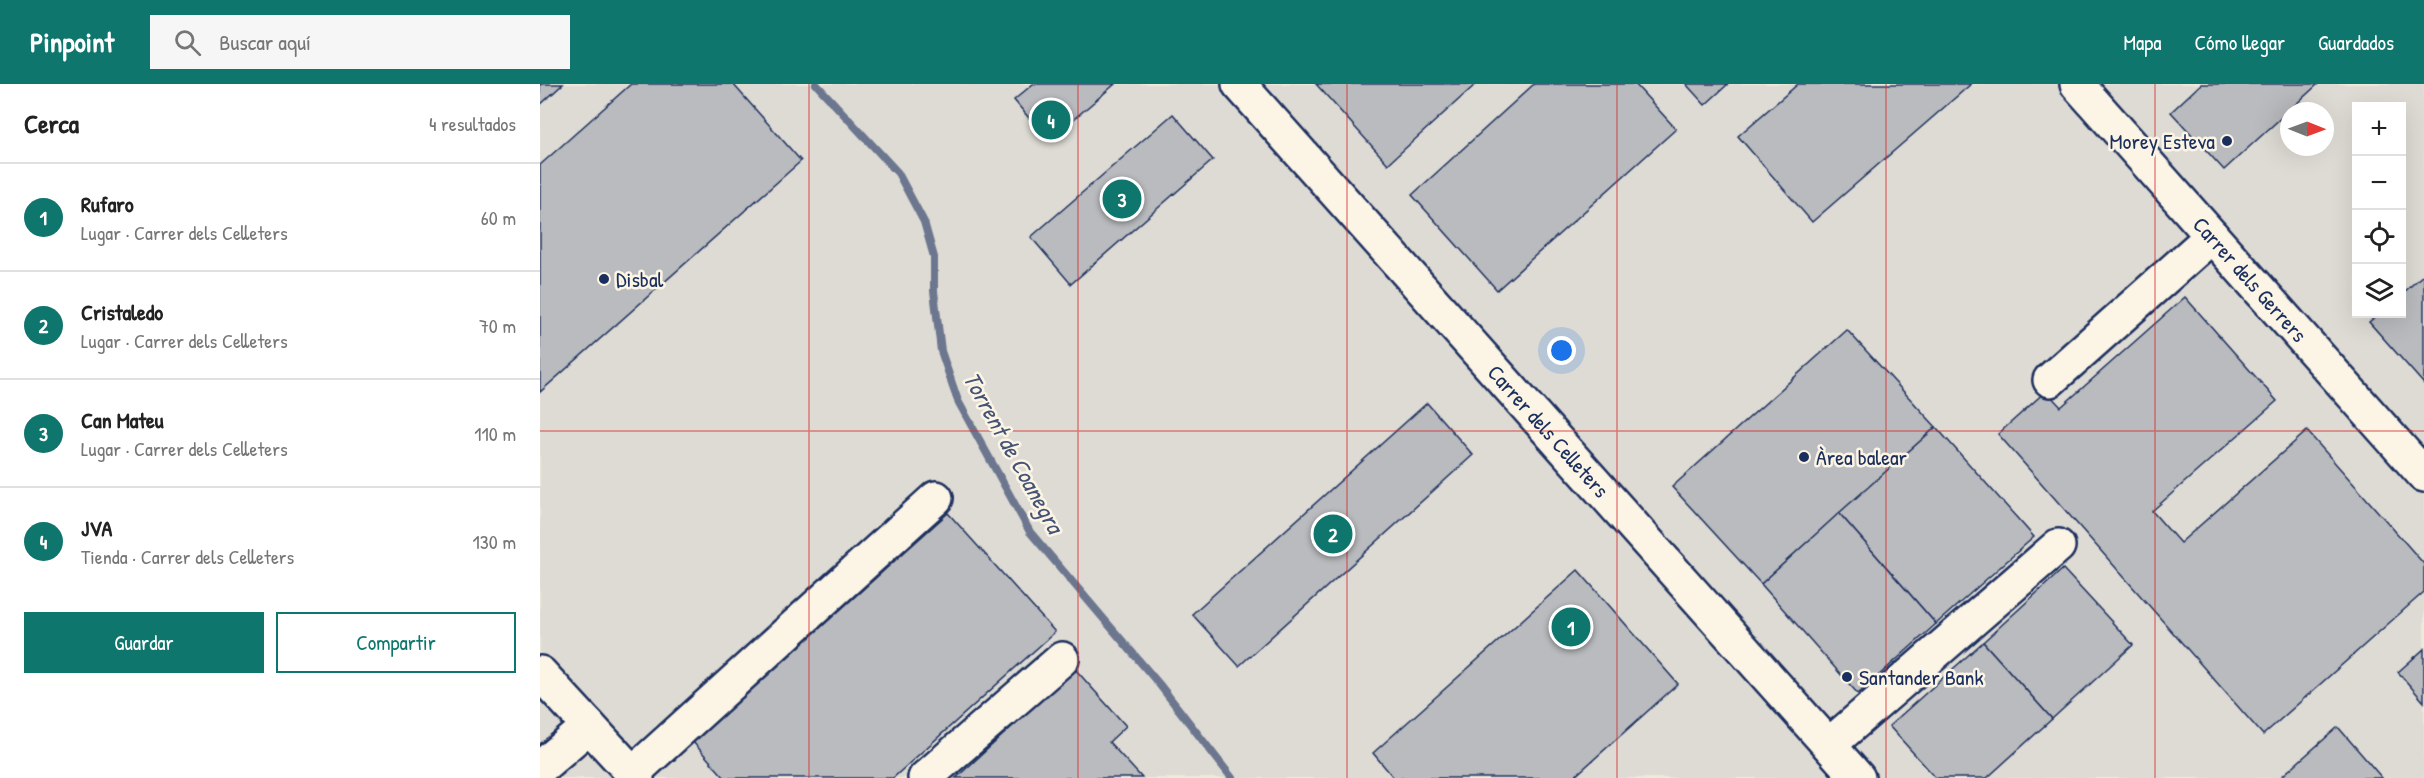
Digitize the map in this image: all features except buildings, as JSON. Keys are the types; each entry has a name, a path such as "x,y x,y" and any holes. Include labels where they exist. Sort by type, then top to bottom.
{"street":[{"name":"Carrer dels Celleters","path":"1239,84 1858,778"},
{"name":"Carrer dels Gerrers","path":"2077,84 2424,475"},
{"path":"2050,380 2211,236"},
{"path":"540,673 635,776 936,498"},
{"path":"1829,745 2058,546"},
{"path":"925,778 1062,659"},
{"path":"540,768 589,726"}],"shaded area":[{"path":"540,84 2424,84 2424,778 540,778"}],"waterway":[{"name":"Torrent de Coanegra","path":"816,84 898,173 924,222 934,257 934,291 941,351 958,401 1030,532 1159,684 1232,778"}],"place":[{"name":"JVA","path":"1051,120"},
{"name":"Morey Esteva","path":"2227,141"},
{"name":"Can Mateu","path":"1122,199"},
{"name":"Disbal","path":"604,279"},
{"name":"Àrea balear","path":"1804,457"},
{"name":"Cristaledo","path":"1333,534"},
{"name":"Rufaro","path":"1571,627"},
{"name":"Santander Bank","path":"1847,677"}]}
